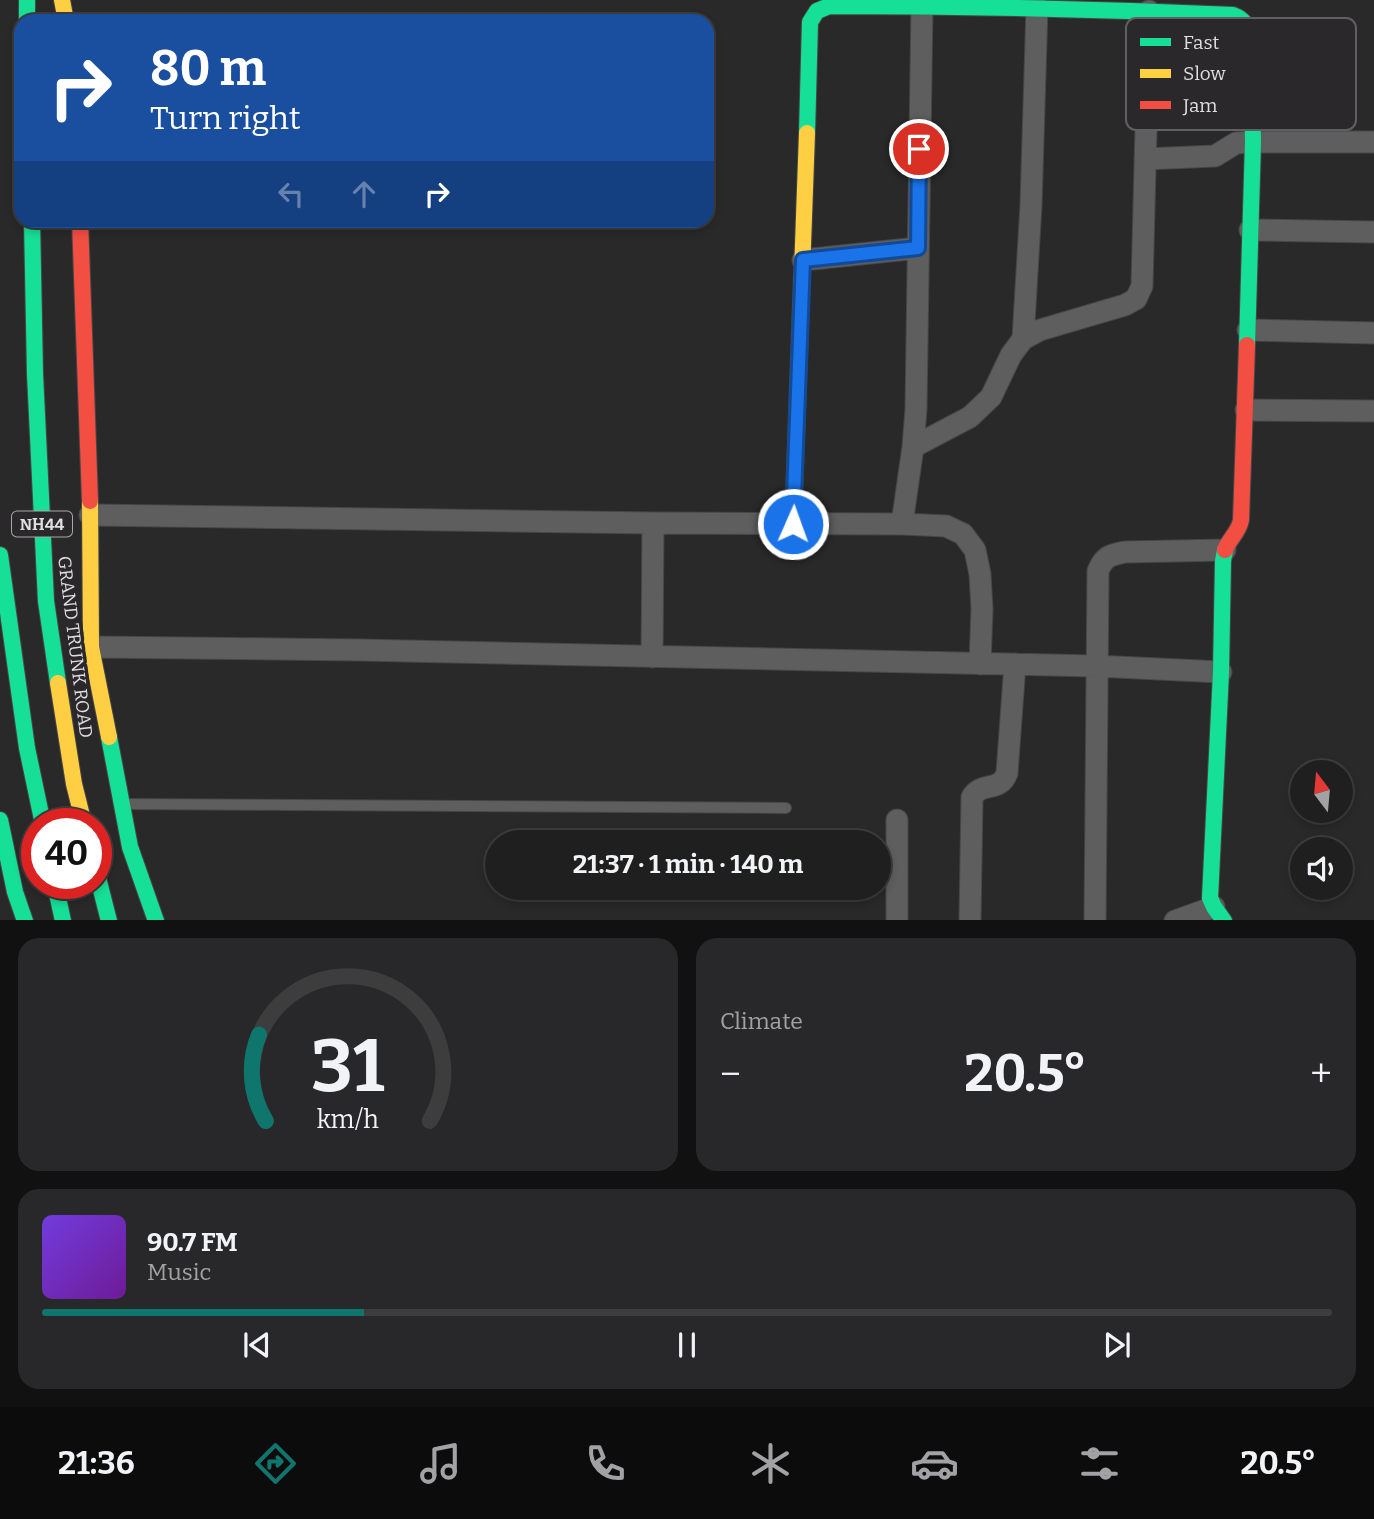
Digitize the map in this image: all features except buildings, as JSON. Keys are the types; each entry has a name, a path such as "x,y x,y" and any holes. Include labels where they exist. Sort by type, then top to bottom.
{"main road":[{"path":"793,524 810,22 813,15 819,9 829,6 922,5 1149,11 1233,15 1243,18"},
{"path":"1219,914 1210,898 1216,746 1225,550 1228,541 1242,524 1253,130"},
{"name":"GRAND TRUNK ROAD","path":"32,228 35,374 46,601 80,808"},
{"path":"80,228 90,515 91,647 130,847 156,920"},
{"name":"NH44","path":"0,555 27,748 40,808"},
{"path":"0,820 24,920"},
{"path":"58,899 63,920"},
{"path":"104,899 109,920"}],"street":[{"path":"902,524 916,409 922,5"},
{"path":"1023,339 1031,205 1037,8"},
{"path":"1149,11 1149,18"},
{"path":"913,447 970,417 984,404 991,397 1011,355 1023,339 1041,330 1125,305 1136,299 1142,286 1146,130"},
{"path":"1145,159 1215,156 1236,143 1374,142"},
{"path":"1250,230 1374,232"},
{"path":"803,260 918,248"},
{"path":"1248,330 1374,333"},
{"path":"1246,410 1374,411"},
{"path":"90,515 946,526 963,534 975,550 981,573 980,664"},
{"path":"652,657 653,523"},
{"path":"1095,920 1098,571 1102,561 1112,554 1225,550"},
{"path":"91,647 1015,664 1221,672"},
{"path":"970,920 972,797 976,791 999,785 1005,780 1015,664"},
{"path":"897,820 897,920"},
{"path":"1175,920 1219,914"}],"lane":[{"path":"122,804 786,808"}],"traffic: fast":[{"path":"27,0 27,14"},
{"path":"807,133 810,22 817,11 829,6 1081,10 1233,15 1238,18"},
{"path":"1247,345 1253,130"},
{"path":"32,228 35,374 46,601 58,683"},
{"path":"1223,920 1210,898 1225,550"},
{"path":"0,555 27,748 40,808"},
{"path":"109,737 130,847 156,920"},
{"path":"0,820 15,892 25,920"},
{"path":"58,899 63,920"},
{"path":"103,899 109,920"}],"traffic: slow":[{"path":"62,0 65,14"},
{"path":"793,524 807,133"},
{"path":"90,501 91,647 109,737"},
{"path":"58,683 80,808"}],"traffic: jam":[{"path":"80,228 90,501"},
{"path":"1225,550 1241,520 1247,345"}],"route":[{"path":"793,524 803,260 918,248 919,149"}]}
